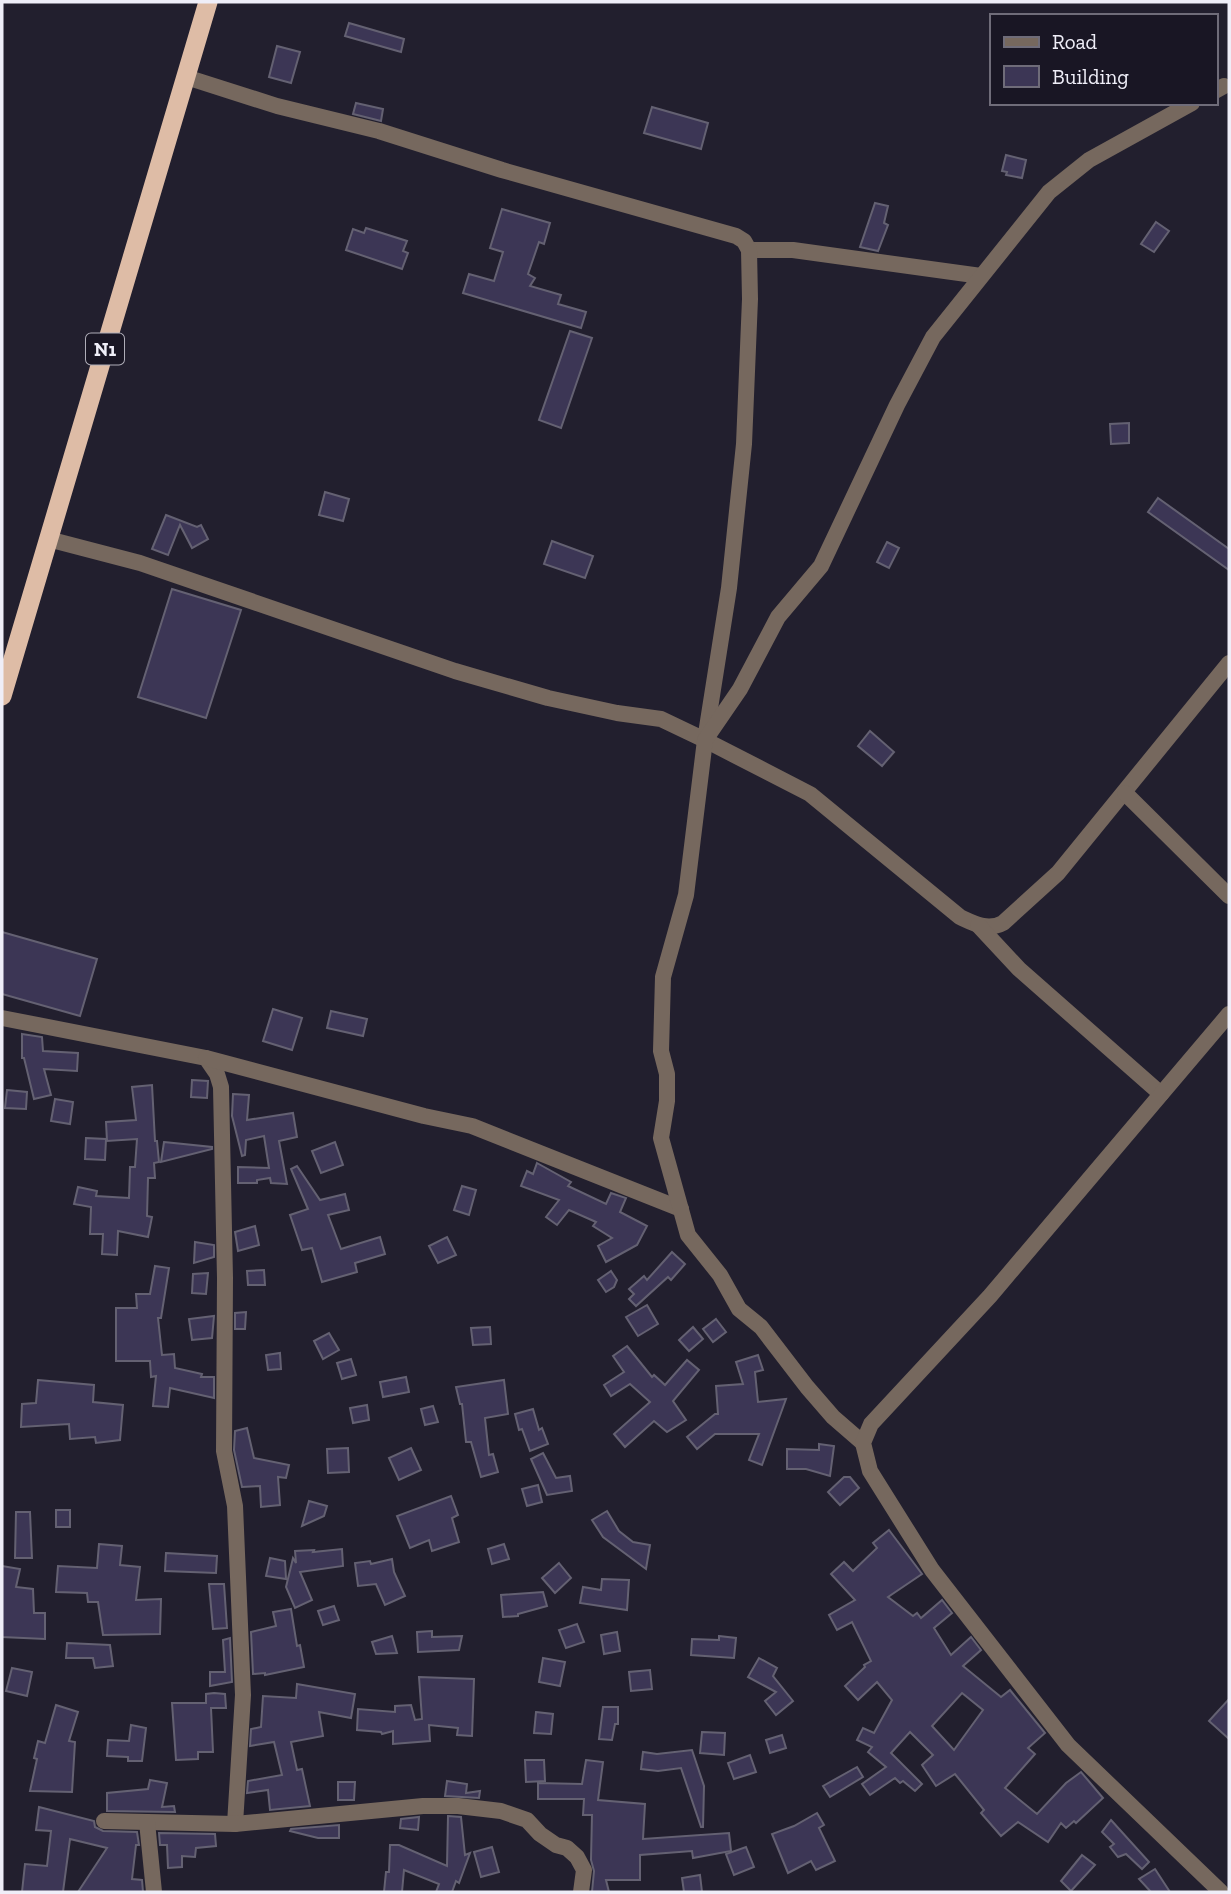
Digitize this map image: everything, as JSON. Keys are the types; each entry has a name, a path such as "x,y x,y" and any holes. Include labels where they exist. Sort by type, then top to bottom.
{"highway":[{"name":"N1","path":"2,696 208,2"}],"street":[{"path":"186,77 277,106 379,131 502,170 736,236 744,241 748,250 750,299 744,444 729,588 705,740 686,895 663,977 661,1051 667,1074 667,1101 661,1138 688,1235 720,1275 739,1309 761,1327 833,1417 863,1443 870,1471 932,1570 1068,1745 1221,1892"},
{"path":"705,740 740,689 778,617 821,566 897,405 933,337 1049,192 1089,160 1188,105"},
{"path":"748,250 793,250 981,276"},
{"path":"48,539 140,563 456,671 535,694 617,713 661,719 810,794 960,917 994,928 1058,873 1229,663"},
{"path":"1125,793 1229,896"},
{"path":"978,925 1019,969 1161,1094"},
{"path":"863,1443 871,1424 990,1296 1229,1014"},
{"path":"2,1018 206,1058 424,1116 472,1126 681,1209"},
{"path":"206,1058 217,1074 221,1087 225,1278 224,1451 235,1506 243,1695 235,1824"},
{"path":"104,1821 235,1824 423,1806 457,1806 501,1811 527,1820 540,1834 556,1845 567,1848 577,1857 584,1870 581,1892"},
{"path":"147,1822 154,1892"}],"building":[{"path":"349,23 404,39 401,52 345,36"},
{"path":"277,46 300,52 291,83 269,77"},
{"path":"356,103 383,109 381,121 353,114"},
{"path":"652,107 708,123 701,149 644,133"},
{"path":"1006,155 1026,160 1022,178 1006,175 1007,172 1002,171"},
{"path":"875,203 888,206 884,223 888,225 878,251 860,247"},
{"path":"502,209 550,223 544,244 539,242 528,274 535,278 530,286 561,295 558,304 586,312 581,328 463,293 469,274 494,281 503,252 490,248"},
{"path":"1156,222 1169,231 1154,252 1141,244"},
{"path":"366,228 407,241 403,251 408,253 402,269 346,250 353,229 364,233"},
{"path":"570,331 592,338 561,428 539,420"},
{"path":"1129,423 1129,443 1111,444 1110,424"},
{"path":"325,492 349,499 343,521 319,515"},
{"path":"1158,498 1229,549 1229,570 1148,512"},
{"path":"166,515 197,527 201,525 208,539 192,548 180,525 168,555 152,549"},
{"path":"552,541 593,556 585,578 544,564"},
{"path":"887,542 899,548 889,568 877,562"},
{"path":"172,589 241,610 206,718 138,697"},
{"path":"870,731 894,752 882,766 858,746"},
{"path":"2,932 97,959 80,1016 2,994"},
{"path":"273,1009 302,1018 292,1050 263,1041"},
{"path":"331,1011 367,1019 363,1036 327,1028"},
{"path":"22,1034 42,1037 43,1051 78,1053 77,1071 44,1069 51,1095 34,1099 22,1058"},
{"path":"192,1080 208,1081 207,1098 191,1097"},
{"path":"152,1085 159,1162 154,1163 155,1178 148,1178 147,1216 152,1217 148,1237 118,1231 117,1255 102,1254 103,1234 90,1234 91,1207 74,1204 78,1187 97,1191 96,1196 129,1198 130,1167 135,1167 137,1139 107,1141 106,1122 136,1120 132,1087"},
{"path":"7,1090 27,1092 26,1109 5,1108"},
{"path":"233,1094 249,1095 247,1120 293,1113 297,1137 279,1141 287,1184 271,1183 270,1178 257,1180 257,1183 238,1183 238,1167 269,1168 264,1136 246,1140 245,1155 242,1156 232,1116"},
{"path":"55,1099 73,1102 70,1124 51,1121"},
{"path":"86,1138 106,1139 105,1160 85,1159"},
{"path":"164,1142 212,1147 212,1149 161,1162"},
{"path":"335,1142 343,1165 321,1173 312,1151"},
{"path":"537,1163 571,1182 568,1186 606,1204 611,1193 626,1198 620,1212 647,1226 637,1245 606,1262 598,1246 612,1238 593,1226 596,1222 569,1210 557,1225 546,1217 559,1200 521,1186 527,1171 533,1174"},
{"path":"297,1166 320,1200 345,1194 349,1210 328,1215 341,1249 380,1237 385,1254 355,1263 357,1272 322,1282 312,1248 302,1250 290,1215 308,1209 291,1169"},
{"path":"462,1186 476,1190 469,1215 454,1210"},
{"path":"255,1226 259,1245 238,1251 235,1232"},
{"path":"447,1237 456,1255 438,1263 429,1246"},
{"path":"195,1242 214,1245 214,1257 194,1263"},
{"path":"672,1252 685,1264 671,1280 668,1277 636,1306 629,1299 634,1294 629,1289 644,1276 647,1280"},
{"path":"155,1266 169,1268 161,1318 158,1318 162,1355 174,1354 175,1368 202,1374 201,1377 214,1377 214,1398 170,1388 168,1407 153,1406 156,1376 151,1377 150,1361 116,1361 116,1308 137,1308 136,1294 150,1294"},
{"path":"264,1270 265,1285 248,1285 247,1271"},
{"path":"611,1271 617,1280 614,1287 606,1292 598,1280"},
{"path":"208,1273 206,1294 192,1293 193,1274"},
{"path":"647,1305 658,1324 638,1336 626,1317"},
{"path":"246,1312 245,1329 235,1329 235,1313"},
{"path":"214,1316 212,1338 192,1340 189,1319"},
{"path":"716,1319 726,1332 713,1342 703,1329"},
{"path":"490,1327 491,1344 473,1345 471,1328"},
{"path":"693,1327 703,1339 689,1351 679,1340"},
{"path":"329,1333 339,1350 323,1359 314,1341"},
{"path":"627,1346 652,1377 654,1375 665,1385 687,1360 699,1370 673,1401 686,1420 667,1432 654,1421 625,1447 614,1434 650,1402 630,1384 611,1396 604,1385 624,1372 613,1356"},
{"path":"280,1353 281,1369 268,1370 266,1355"},
{"path":"758,1355 763,1370 755,1372 758,1402 786,1399 762,1465 749,1460 759,1434 715,1434 697,1449 687,1437 718,1414 716,1386 743,1384 736,1362"},
{"path":"351,1359 356,1375 342,1379 337,1363"},
{"path":"406,1377 409,1392 383,1397 380,1382"},
{"path":"38,1380 94,1385 93,1402 123,1405 120,1440 96,1443 95,1437 70,1439 69,1424 21,1427 22,1404 36,1403"},
{"path":"504,1380 508,1414 485,1418 489,1455 493,1454 498,1472 481,1477 471,1442 466,1442 462,1404 456,1387"},
{"path":"367,1405 369,1420 353,1423 350,1408"},
{"path":"433,1406 438,1422 425,1425 421,1409"},
{"path":"533,1409 539,1430 542,1428 548,1444 530,1451 522,1429 519,1430 515,1414"},
{"path":"247,1428 254,1458 289,1465 286,1478 278,1477 280,1505 261,1507 260,1486 242,1487 234,1450 235,1431"},
{"path":"819,1444 834,1446 830,1476 806,1469 787,1469 787,1449 819,1450"},
{"path":"348,1448 349,1472 328,1473 327,1449"},
{"path":"411,1448 421,1470 399,1480 389,1458"},
{"path":"543,1453 556,1478 570,1476 572,1491 547,1495 531,1459"},
{"path":"844,1477 850,1477 859,1488 840,1505 828,1492"},
{"path":"538,1485 542,1502 527,1506 522,1489"},
{"path":"451,1496 458,1515 452,1518 459,1542 432,1551 429,1540 410,1548 397,1516"},
{"path":"309,1501 327,1506 324,1516 302,1526"},
{"path":"56,1510 70,1510 70,1527 56,1527"},
{"path":"607,1511 619,1531 633,1542 650,1545 646,1569 603,1537 592,1520"},
{"path":"16,1512 30,1512 32,1558 15,1558"},
{"path":"889,1530 922,1574 888,1597 913,1616 917,1613 921,1618 942,1600 952,1613 934,1628 951,1655 971,1637 981,1650 963,1666 1001,1697 1010,1690 1045,1733 1028,1748 1035,1754 1005,1788 1037,1814 1066,1783 1081,1772 1103,1798 1076,1823 1074,1821 1066,1828 1061,1823 1048,1842 1018,1822 1001,1836 981,1813 984,1810 955,1774 936,1786 922,1765 933,1755 910,1732 891,1753 922,1784 915,1791 895,1778 870,1795 862,1784 886,1767 868,1752 872,1747 857,1740 863,1728 874,1733 892,1700 877,1682 858,1700 845,1686 871,1661 852,1622 837,1630 829,1615 855,1600 831,1574 844,1562 853,1571 877,1548 873,1543","holes":["962,1693 983,1710 954,1750 932,1726"]},
{"path":"99,1544 122,1546 120,1565 140,1567 136,1600 161,1599 160,1634 103,1635 98,1602 88,1602 87,1593 56,1592 58,1566 97,1568"},
{"path":"504,1544 509,1559 492,1564 488,1549"},
{"path":"342,1549 343,1566 300,1572 312,1600 295,1608 286,1587 293,1558 296,1563 295,1551"},
{"path":"166,1553 217,1556 216,1573 165,1571"},
{"path":"270,1558 285,1561 286,1579 266,1576"},
{"path":"392,1559 394,1572 405,1596 385,1605 376,1584 358,1586 355,1563 370,1561 371,1564"},
{"path":"559,1563 571,1578 555,1593 542,1578"},
{"path":"2,1566 20,1569 16,1587 33,1589 34,1613 45,1613 45,1639 2,1637"},
{"path":"602,1579 629,1580 627,1610 580,1603 583,1587 601,1590"},
{"path":"209,1584 224,1584 227,1628 213,1629"},
{"path":"543,1592 547,1606 518,1616 503,1617 501,1595"},
{"path":"334,1606 339,1620 323,1625 318,1611"},
{"path":"291,1609 297,1646 300,1645 304,1667 265,1675 253,1674 251,1632 276,1626 273,1612"},
{"path":"577,1624 584,1642 566,1648 559,1630"},
{"path":"432,1631 432,1637 462,1636 459,1650 418,1652 417,1632"},
{"path":"617,1632 620,1651 604,1654 601,1635"},
{"path":"392,1636 397,1653 376,1654 372,1642"},
{"path":"719,1636 736,1638 734,1658 691,1655 692,1639 719,1640"},
{"path":"230,1638 232,1682 210,1686 210,1672 225,1672 223,1640"},
{"path":"67,1643 110,1645 113,1666 95,1668 93,1658 66,1658"},
{"path":"543,1658 565,1662 560,1686 539,1682"},
{"path":"759,1658 777,1668 773,1676 793,1701 776,1715 765,1701 776,1692 748,1677"},
{"path":"12,1668 32,1672 27,1696 6,1691"},
{"path":"650,1670 652,1689 631,1691 629,1672"},
{"path":"419,1677 474,1679 472,1736 457,1735 458,1728 429,1725 430,1741 393,1744 393,1731 382,1734 357,1730 358,1709 395,1712 395,1706 411,1705 415,1720 422,1719"},
{"path":"297,1684 355,1694 351,1718 319,1712 323,1736 291,1742 297,1770 302,1769 310,1806 270,1810 268,1790 247,1793 248,1781 282,1775 274,1742 250,1746 251,1729 261,1727 263,1696 296,1698"},
{"path":"206,1694 225,1694 226,1708 211,1708 213,1752 198,1752 198,1759 176,1760 172,1703 206,1703"},
{"path":"1229,1699 1229,1739 1209,1721"},
{"path":"56,1705 78,1712 69,1741 75,1742 72,1792 30,1791 38,1741 45,1743"},
{"path":"603,1707 618,1707 618,1724 615,1724 612,1740 599,1739"},
{"path":"536,1712 553,1714 551,1734 534,1733"},
{"path":"131,1725 146,1728 142,1761 107,1756 108,1740 129,1741"},
{"path":"702,1732 725,1733 724,1755 700,1753"},
{"path":"782,1735 786,1748 770,1753 766,1740"},
{"path":"692,1750 704,1786 703,1827 681,1768 658,1771 641,1769 643,1752 657,1754"},
{"path":"750,1755 756,1772 734,1779 728,1763"},
{"path":"525,1760 544,1760 545,1781 526,1782"},
{"path":"586,1760 603,1762 598,1800 645,1804 643,1839 729,1833 731,1851 693,1858 692,1851 640,1855 640,1880 606,1880 609,1892 592,1892 592,1815 583,1815 584,1799 538,1799 538,1783 582,1784"},
{"path":"857,1767 863,1777 830,1797 823,1786"},
{"path":"150,1780 167,1783 162,1807 174,1806 175,1812 107,1811 107,1793 148,1789"},
{"path":"447,1781 467,1784 466,1793 480,1791 479,1798 445,1796"},
{"path":"338,1782 355,1782 354,1800 338,1800"},
{"path":"39,1807 94,1821 95,1827 103,1831 137,1832 139,1845 136,1845 132,1879 142,1880 143,1892 78,1892 107,1848 70,1839 63,1892 22,1892 25,1864 47,1866 51,1831 36,1830"},
{"path":"817,1813 824,1825 819,1828 835,1861 816,1870 811,1861 788,1873 772,1834"},
{"path":"448,1816 461,1817 465,1855 470,1853 459,1883 456,1881 452,1892 436,1892 439,1884 404,1870 402,1892 384,1892 386,1872 389,1872 390,1845 399,1845 447,1866"},
{"path":"419,1817 418,1830 400,1828 401,1819"},
{"path":"1111,1820 1149,1862 1142,1869 1126,1854 1118,1857 1110,1847 1114,1844 1102,1832"},
{"path":"339,1825 339,1838 318,1838 290,1831 291,1829"},
{"path":"159,1833 215,1834 216,1846 196,1848 195,1857 182,1856 182,1867 168,1868 167,1845 160,1845"},
{"path":"492,1847 499,1872 481,1877 474,1852"},
{"path":"746,1847 754,1867 734,1875 726,1854"},
{"path":"1082,1855 1095,1865 1071,1891 1061,1881"},
{"path":"1155,1869 1170,1892 1151,1892 1139,1879"},
{"path":"700,1875 702,1892 684,1892 682,1878"}]}
